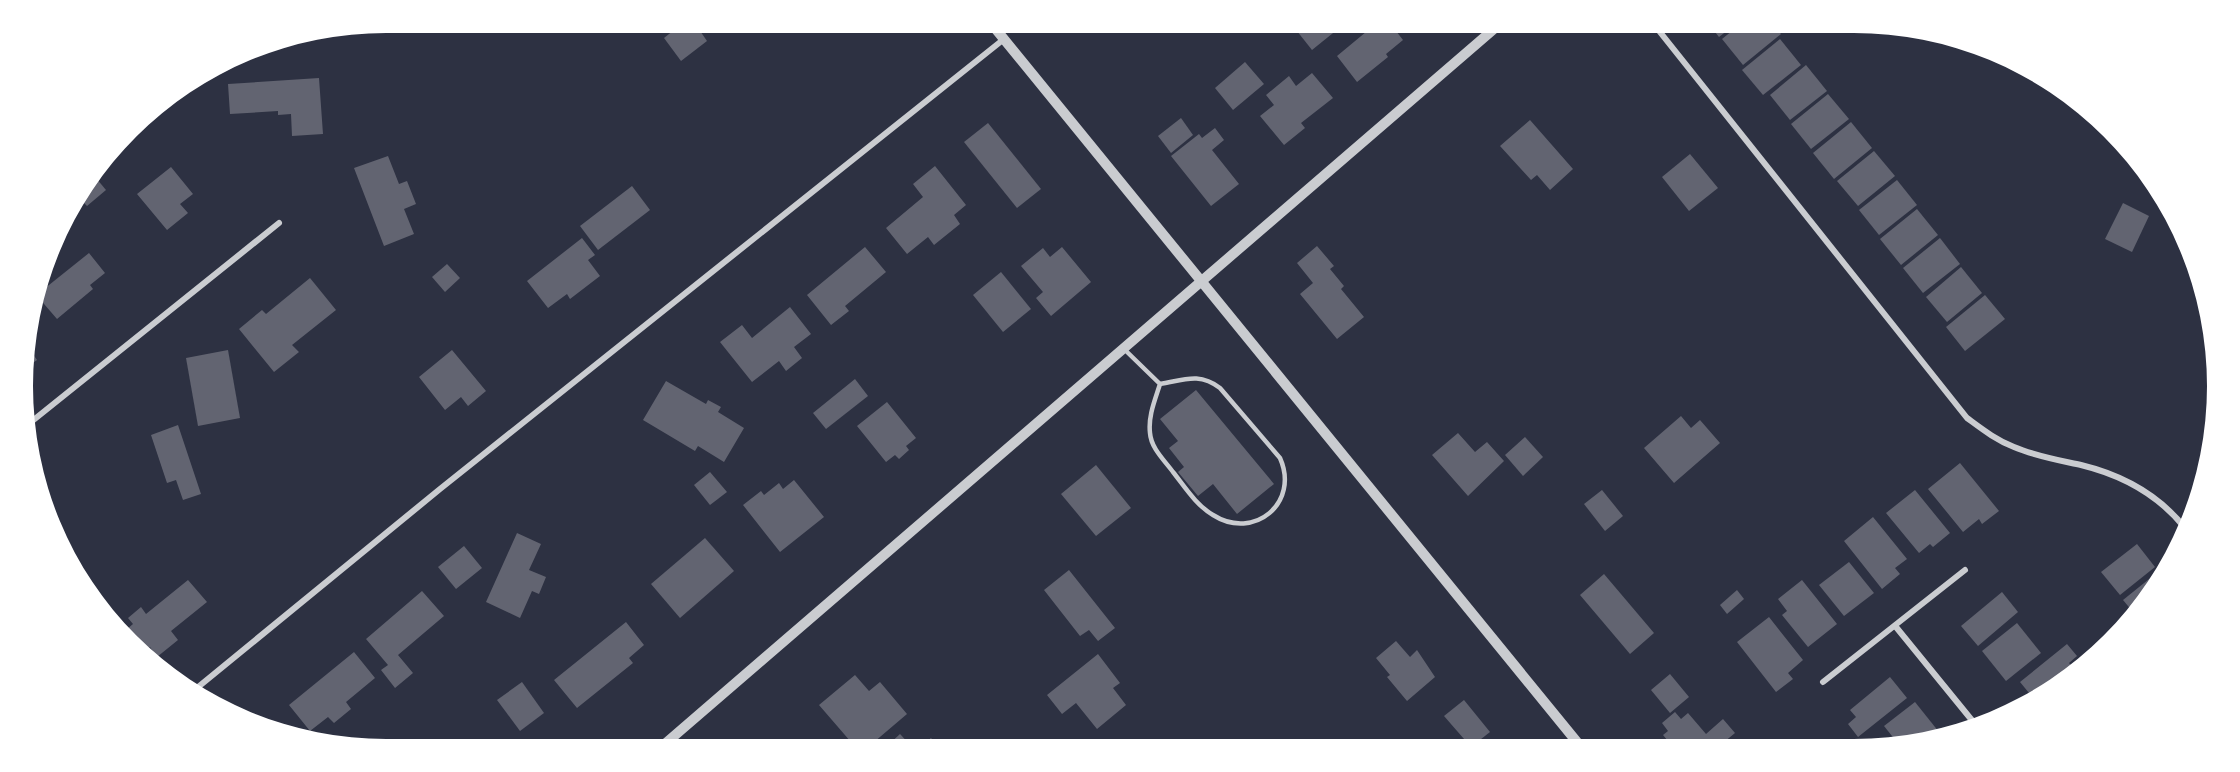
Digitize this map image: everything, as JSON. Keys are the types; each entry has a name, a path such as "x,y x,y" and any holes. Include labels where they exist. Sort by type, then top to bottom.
{"street":[{"path":"999,33 1574,739"},
{"path":"670,739 1489,33"},
{"path":"1662,33 1967,418 1992,436 2015,448 2045,458 2111,473 2140,487 2179,523"},
{"path":"199,686 440,489 1004,39"},
{"path":"35,419 279,223"},
{"path":"1823,682 1896,627 1965,570"},
{"path":"1896,627 1971,719"}],"lane":[{"path":"1124,349 1160,384"},
{"path":"1196,377 1208,379 1220,388 1281,458 1286,470 1285,491 1280,502 1265,517 1250,524 1231,523 1213,516 1200,506 1155,450 1150,435 1150,419 1160,384 1196,377"}],"building":[{"path":"670,33 702,33 707,41 681,61 664,38"},
{"path":"1299,33 1333,33 1312,50"},
{"path":"1365,33 1398,33 1403,40 1386,54 1388,57 1357,82 1337,56"},
{"path":"1729,33 1781,34 1743,65 1722,39"},
{"path":"1780,39 1801,65 1763,95 1742,70"},
{"path":"1245,62 1264,84 1233,110 1215,88"},
{"path":"1806,65 1827,91 1790,120 1770,95"},
{"path":"1312,73 1333,98 1301,123 1305,128 1284,145 1260,116 1274,105 1266,95 1289,76 1296,86"},
{"path":"319,78 323,134 292,136 291,114 278,115 278,111 230,114 228,84"},
{"path":"1828,94 1849,119 1811,149 1791,124"},
{"path":"1181,118 1193,135 1171,153 1158,136"},
{"path":"1530,120 1573,169 1550,190 1537,175 1531,180 1500,146"},
{"path":"1851,122 1872,148 1834,179 1813,153"},
{"path":"988,123 1041,189 1017,208 964,142"},
{"path":"1215,128 1224,140 1212,150 1239,184 1211,206 1171,156 1199,134 1202,138"},
{"path":"1874,151 1895,176 1858,206 1837,181"},
{"path":"1690,154 1718,188 1689,211 1662,177"},
{"path":"388,156 399,184 407,181 416,204 404,209 414,234 384,246 354,168"},
{"path":"935,166 966,205 954,215 960,224 934,245 928,237 907,254 886,228 923,197 913,184"},
{"path":"171,167 193,194 180,204 188,213 167,230 137,194"},
{"path":"1897,180 1917,205 1879,235 1859,210"},
{"path":"99,181 106,190 87,206 84,203"},
{"path":"632,186 650,210 598,250 580,226"},
{"path":"2123,203 2149,216 2132,252 2105,239"},
{"path":"1917,209 1938,235 1901,265 1880,239"},
{"path":"582,238 595,255 588,260 600,276 570,299 567,294 548,308 527,281"},
{"path":"1940,238 1960,264 1923,293 1903,268"},
{"path":"1317,246 1334,266 1330,269 1344,286 1341,289 1364,317 1337,339 1300,294 1313,283 1297,263"},
{"path":"865,247 886,272 845,306 849,311 831,325 807,295"},
{"path":"1062,247 1091,282 1051,316 1036,298 1043,292 1021,266 1043,248 1050,257"},
{"path":"89,253 105,273 90,285 93,289 57,319 43,303 48,286"},
{"path":"447,264 460,278 445,292 432,277"},
{"path":"1961,267 1982,293 1947,322 1926,297"},
{"path":"1001,272 1031,309 1003,332 973,295"},
{"path":"310,278 336,310 292,345 299,352 274,372 239,329 262,310 266,314"},
{"path":"1985,295 2005,319 1965,351 1946,327"},
{"path":"790,307 811,334 794,347 802,358 786,371 779,361 752,382 720,342 742,325 752,338"},
{"path":"228,350 240,418 198,426 186,358"},
{"path":"452,350 486,391 468,406 461,397 445,410 419,377"},
{"path":"855,379 868,396 826,429 813,413"},
{"path":"666,381 706,404 708,400 721,407 718,412 744,428 724,462 698,446 695,451 643,420"},
{"path":"1196,390 1274,484 1237,514 1213,484 1198,496 1178,472 1184,467 1169,448 1178,441 1160,419"},
{"path":"887,402 916,438 906,446 909,450 899,459 895,455 886,462 857,426"},
{"path":"1681,416 1691,428 1700,420 1720,443 1674,483 1644,448"},
{"path":"178,425 201,494 183,500 176,480 167,483 151,435"},
{"path":"1458,433 1475,452 1487,442 1504,461 1468,496 1432,455"},
{"path":"1525,437 1543,457 1523,476 1505,455"},
{"path":"1960,463 1999,511 1982,524 1979,519 1963,532 1928,489"},
{"path":"1096,465 1131,508 1096,536 1061,494"},
{"path":"710,472 727,492 710,505 694,485"},
{"path":"794,480 824,517 780,552 743,505 761,491 764,495 779,483 783,489"},
{"path":"1602,490 1623,516 1605,531 1584,504"},
{"path":"1915,490 1950,533 1933,547 1930,544 1919,553 1886,513"},
{"path":"1873,517 1907,559 1895,568 1900,574 1882,589 1844,541"},
{"path":"517,533 541,544 529,570 546,577 539,594 532,591 520,618 486,602"},
{"path":"705,538 734,571 680,618 651,584"},
{"path":"2137,544 2155,567 2120,595 2101,572"},
{"path":"464,546 482,568 456,589 438,567"},
{"path":"1849,562 1874,593 1844,616 1819,585"},
{"path":"1069,570 1115,628 1098,641 1089,630 1080,636 1044,590"},
{"path":"1604,574 1654,633 1630,654 1580,595"},
{"path":"2150,578 2129,607 2123,600"},
{"path":"188,580 207,602 171,631 178,640 159,656 129,628 133,624 128,618 141,607 146,614"},
{"path":"1802,580 1837,624 1808,647 1782,615 1787,611 1778,599"},
{"path":"1737,590 1744,599 1727,614 1720,605"},
{"path":"422,591 444,616 398,655 413,673 395,688 381,670 388,665 366,639"},
{"path":"2002,592 2018,612 1978,646 1961,626"},
{"path":"1769,617 1803,660 1788,673 1793,679 1776,692 1737,642"},
{"path":"626,622 644,645 629,658 633,663 577,708 554,680"},
{"path":"2017,623 2041,653 2006,681 1982,651"},
{"path":"1396,641 1410,657 1417,650 1435,677 1407,701 1387,677 1390,675 1376,658"},
{"path":"2067,644 2077,656 2069,663 2069,666 2029,693 2020,682"},
{"path":"354,652 375,678 346,702 351,709 334,723 328,717 311,731 289,705"},
{"path":"1098,654 1120,683 1113,688 1126,705 1097,729 1076,703 1062,714 1047,695"},
{"path":"1670,674 1689,697 1670,713 1651,690"},
{"path":"855,675 869,691 880,682 907,714 878,739 848,739 819,705"},
{"path":"1890,677 1907,698 1858,737 1848,724 1856,717 1850,710"},
{"path":"522,682 544,713 520,731 497,700"},
{"path":"1464,700 1490,732 1481,739 1464,739 1444,716"},
{"path":"1915,702 1937,729 1893,737 1884,726"},
{"path":"1675,712 1681,719 1688,713 1706,734 1723,719 1735,733 1728,739 1666,739 1663,735 1668,731 1662,723"},
{"path":"900,734 905,739 895,739"}]}
